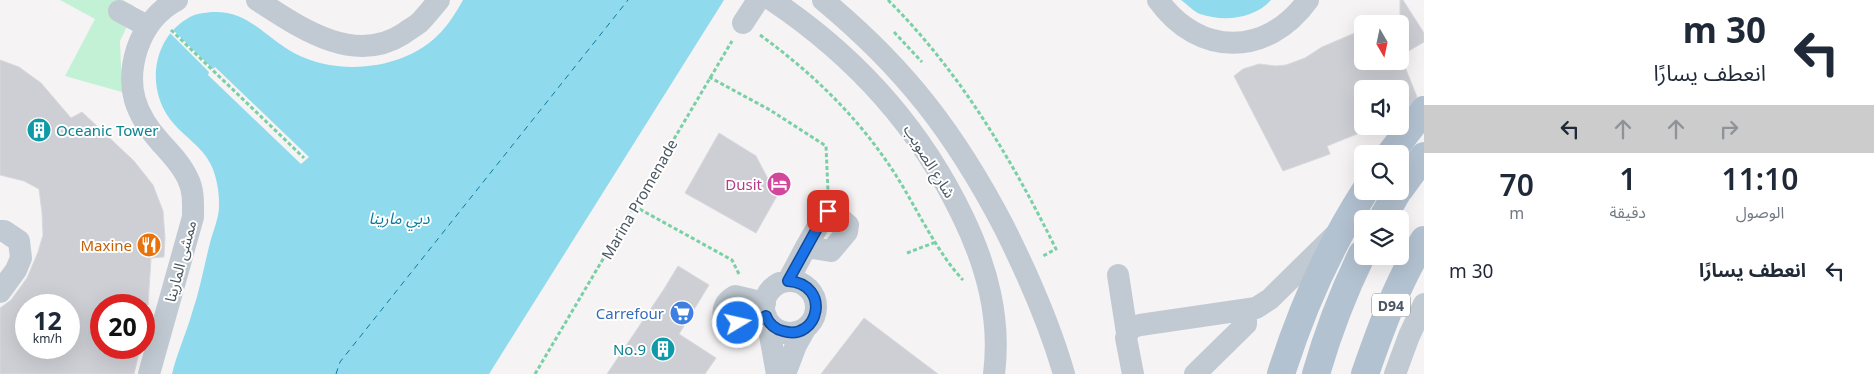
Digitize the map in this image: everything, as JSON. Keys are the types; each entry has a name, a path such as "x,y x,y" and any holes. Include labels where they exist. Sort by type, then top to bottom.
{"main road":[{"path":"1397,145 1424,110"},
{"path":"1409,176 1424,156"},
{"path":"1281,374 1317,281 1360,200"},
{"name":"D94","path":"1366,374 1379,333 1398,289 1424,240"},
{"path":"1316,374 1327,334 1357,265"}],"street":[{"name":"ممشى المارينا","path":"149,374 193,217 193,198 189,180 180,164 153,134 139,113 132,90 132,65 140,42 152,21 177,0"},
{"path":"257,0 297,26 334,43 366,47 394,40 418,24 439,0"},
{"name":"شارع الصويب","path":"823,0 852,24 905,77 940,120 971,167 1028,275 1049,327 1064,374"},
{"path":"1158,0 1176,22 1192,33 1210,40 1229,43 1248,42 1267,36 1284,27 1298,14 1308,0"},
{"path":"743,24 769,1"},
{"name":"شارع الصويب","path":"769,1 806,24 837,49 882,93 938,170 967,226 987,276 996,330 994,374"},
{"path":"119,11 152,21"},
{"path":"788,281 806,247 831,251 848,230 847,223 833,212 828,211"},
{"path":"1127,332 1130,328 1140,325 1256,308 1270,299 1345,225"},
{"path":"0,231 4,231 19,241 21,258 16,270 0,292"},
{"path":"1118,275 1127,332 1126,342 1133,374"},
{"path":"766,313 773,326 780,331 788,333 797,332 811,323 815,315 815,298 804,285 796,282 780,283 773,288 766,313 777,374"},
{"path":"1200,372 1246,324 1246,316 1240,311"},
{"path":"1396,374 1422,315"},
{"path":"785,374 805,328"}],"path":[{"path":"888,0 928,42 954,74 1009,159 1056,249 1043,256"},
{"path":"152,21 304,158"},
{"path":"743,24 801,66 846,110 867,134 893,171 952,266 968,285"},
{"name":"Marina Promenade","path":"535,374 709,77 743,24"},
{"path":"709,77 770,110 826,146 828,211"},
{"path":"634,206 732,260 740,277"},
{"path":"907,253 936,242"}],"green space":[{"path":"60,0 123,0 134,6 120,41 122,92 65,76 95,19"}],"water":[{"name":"دبي مارينا","path":"463,0 724,0 489,374 172,374 197,296 217,218 219,203 217,182 207,157 174,124 165,111 159,97 156,82 156,66 167,38 177,26 190,17 201,13 225,13 236,15 246,20 284,47 312,61 351,67 372,66 410,54 427,44 445,28"},
{"path":"1181,0 1271,0 1247,15 1219,18 1195,12"}],"pier":[{"path":"173,30 213,69 215,67 309,157 301,164 208,75 209,72 170,33"}],"building":[{"path":"1400,0 1403,0 1424,33 1424,42 1409,51 1409,15 1400,15"},
{"path":"1354,33 1354,70 1406,70 1417,97 1409,106 1409,80 1354,80 1354,135 1327,146 1330,154 1283,171 1234,76 1243,69 1259,64 1286,65 1305,58 1322,47"},
{"path":"0,60 19,67 41,83 71,118 82,112 134,161 153,185 163,211 165,238 164,257 151,258 149,294 90,294 90,359 137,359 134,374 0,374 0,308 15,294 15,359 80,359 80,294 15,294 27,278 43,235 39,189 24,181 0,175"},
{"path":"719,133 756,156 777,196 756,233 685,193"},
{"name":"No.9","path":"678,266 709,285 679,334 716,358 705,374 607,374 664,289"},
{"path":"864,318 938,374 821,374"}],"ferry route":[{"path":"336,374 340,362 628,0"}],"place":[{"name":"Oceanic Tower","path":"39,130"},
{"name":"Dusit","path":"779,184"},
{"name":"Maxine","path":"149,245"},
{"name":"Carrefour","path":"682,313"},
{"name":"No.9","path":"663,349"}],"route":[{"path":"738,323 747,326 766,316 773,326 780,331 788,333 797,332 811,323 815,315 815,298 804,285 788,281 828,211"}]}
